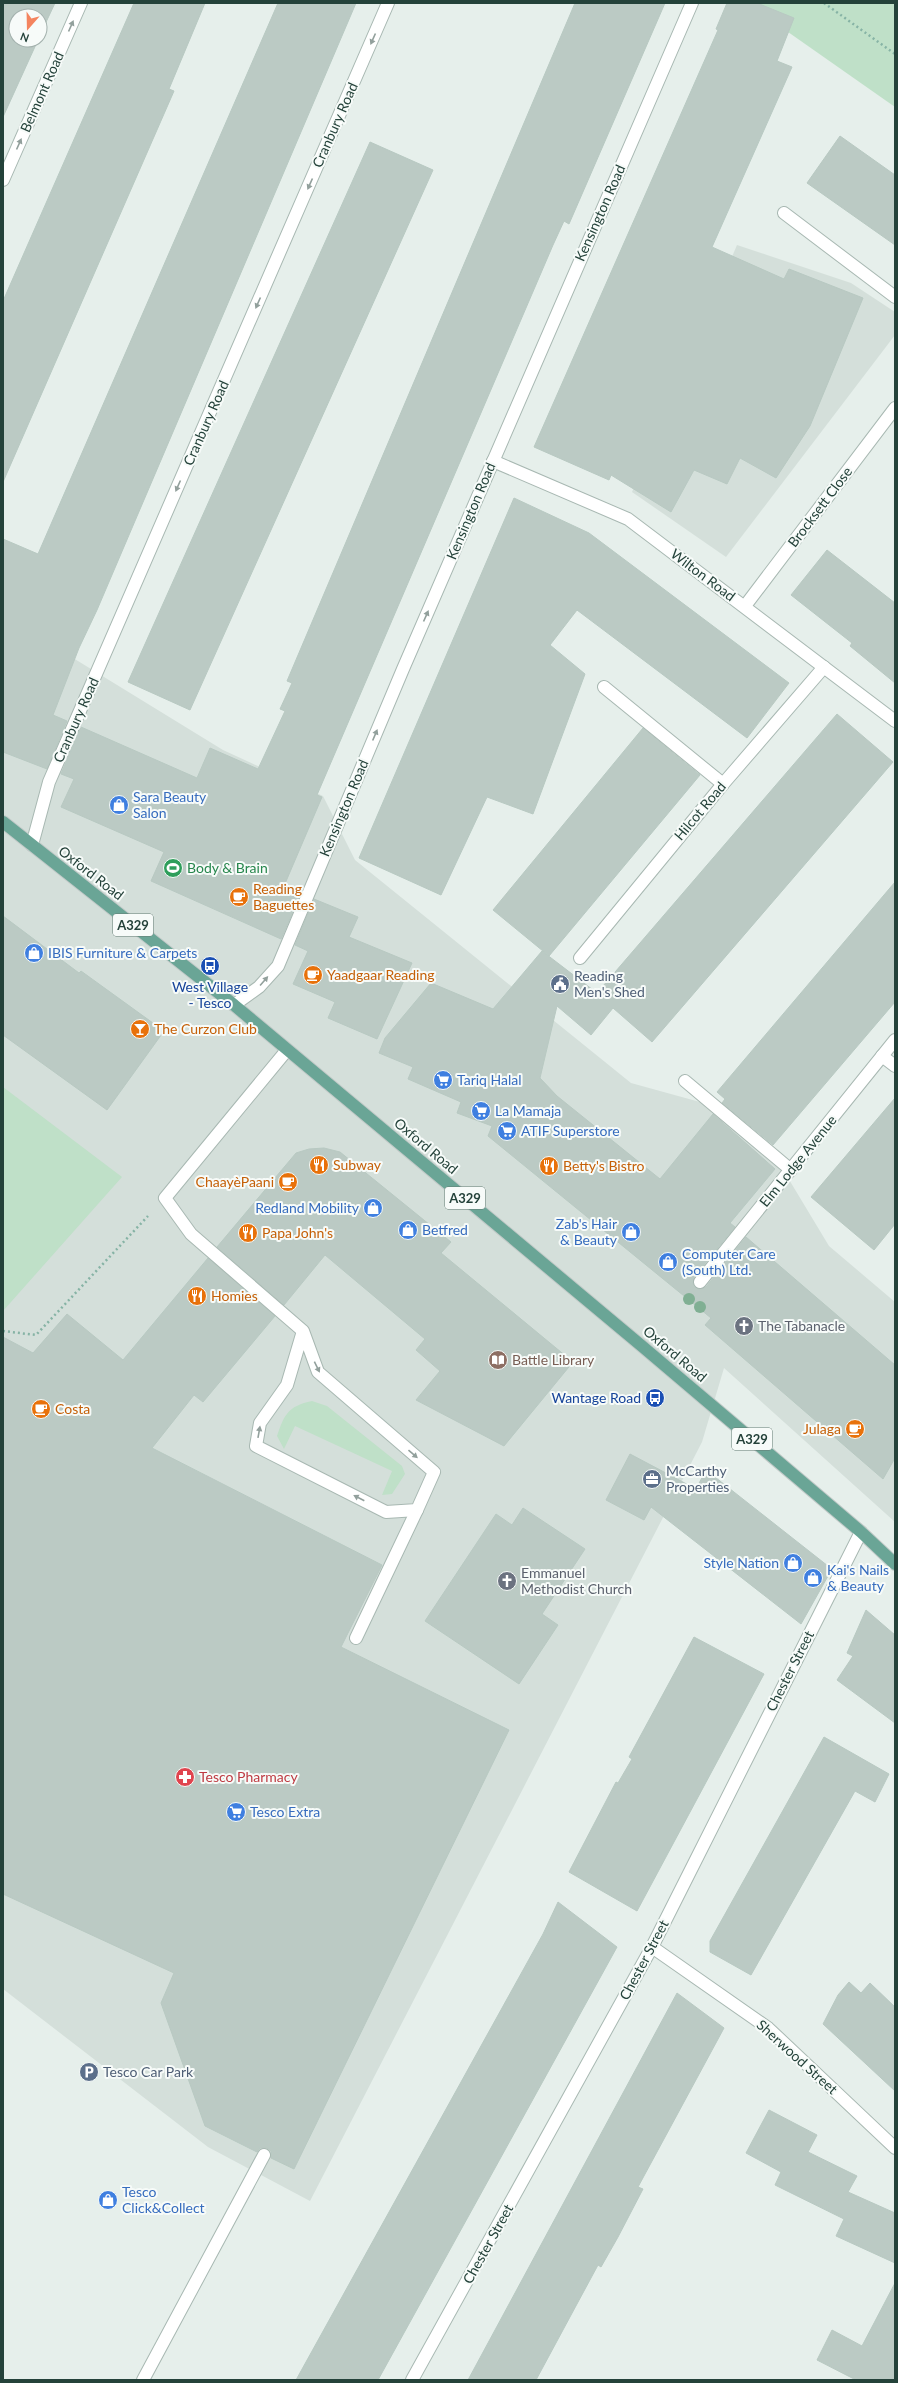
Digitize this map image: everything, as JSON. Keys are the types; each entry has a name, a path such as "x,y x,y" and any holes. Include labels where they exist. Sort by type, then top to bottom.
{"main road":[{"name":"Oxford Road","path":"3,822 234,1005 637,1342 861,1532 895,1564"}],"street":[{"name":"Belmont Road","path":"3,180 81,3"},
{"name":"Cranbury Road","path":"32,845 49,782 388,3"},
{"name":"Kensington Road","path":"234,1005 259,987 278,966 493,461 692,3"},
{"path":"784,213 895,297"},
{"name":"Brocksett Close","path":"745,606 895,408"},
{"name":"Wilton Road","path":"493,461 628,519 745,606 895,721"},
{"name":"Hilcot Road","path":"580,958 723,784 824,667"},
{"path":"604,687 723,784"},
{"name":"Elm Lodge Avenue","path":"700,1282 895,1040"},
{"path":"287,1050 165,1198 191,1234 303,1331 318,1372 434,1472 356,1638"},
{"path":"882,1056 895,1066"},
{"path":"685,1081 791,1170"},
{"path":"303,1331 287,1385 260,1423 256,1446 386,1512 417,1510"},
{"name":"Chester Street","path":"412,2380 652,1947 823,1604 861,1532"},
{"name":"Sherwood Street","path":"652,1947 768,2028 895,2148"},
{"path":"143,2380 264,2155"}],"path":[{"path":"824,3 895,54"},
{"path":"3,1331 36,1335 165,1198"}],"shaded area":[{"path":"737,245 851,283 895,312 895,335 726,557 632,492"},
{"path":"3,615 223,750 323,796 355,860 631,1083 718,1107 779,1163 829,1246 895,1302 895,1522 724,1368 702,1442 310,2201 208,2147 3,1989"}],"green space":[{"path":"895,3 895,107 748,4"},
{"path":"3,1087 122,1177 3,1311"},
{"path":"312,1401 327,1406 402,1466 405,1474 392,1494 382,1495 392,1471 295,1426 284,1449 277,1436 282,1422 288,1412 292,1409"}],"building":[{"path":"3,3 55,3 48,18 48,8 8,8 8,48 34,48 3,117"},
{"path":"134,3 205,3 169,89 174,91 3,482 3,301"},
{"path":"278,3 356,3 97,610 79,648 53,715 67,721 47,769 3,752 3,539 38,554"},
{"path":"575,3 665,3 569,224 564,221 553,245 317,795 322,797 284,886 301,893 281,939 151,881 164,852 61,807 74,779 61,774 81,727 197,778 210,748 258,769 285,711 280,709 292,683 287,681"},
{"path":"727,3 757,3 794,18 777,61 792,67 712,247 784,279 789,269 863,298 810,426 776,478 740,458 727,484 694,470 671,512 611,475 609,480 534,447 718,30 716,29"},
{"path":"840,136 895,175 895,245 807,183"},
{"path":"370,142 433,170 190,710 128,682"},
{"path":"514,498 589,533 789,683 747,738 577,610 550,645 585,674 533,814 487,797 441,895 359,858"},
{"path":"827,550 895,603 895,683 850,646 852,643 791,595"},
{"path":"837,714 893,762 652,1042 613,1008 591,1035 557,1006 540,1078 557,1096 660,1179 713,1114 775,1169 730,1223 735,1227 694,1277 693,1284 698,1289 706,1287 746,1237 895,1365 895,1458 883,1479 705,1325 711,1318 488,1136 492,1126 457,1113 461,1102 408,1079 413,1067 379,1053 385,1038 431,983 493,1009 542,951 597,993"},
{"path":"643,728 700,775 549,956 493,910"},
{"path":"895,882 895,1002 773,1145 722,1103 725,1099 717,1092"},
{"path":"314,899 358,917 349,937 412,963 377,1039 328,1018 335,1002 293,984 308,951 295,945"},
{"path":"3,916 79,973 81,971 164,1031 107,1110 3,1035"},
{"path":"895,1098 895,1224 874,1250 811,1197"},
{"path":"324,1148 340,1152 451,1242 441,1253 573,1362 504,1446 416,1400 440,1371 416,1350 425,1339 325,1255 284,1305 217,1247 296,1153 309,1149"},
{"name":"Tesco Extra","path":"208,1258 275,1316 203,1402 194,1395 152,1448 382,1565 341,1647 509,1730 294,2169 271,2158 271,2151 267,2148 260,2148 257,2152 205,2126 161,2003 174,1973 3,1894 3,1337 33,1353 67,1314 123,1360"},
{"path":"630,1454 696,1489 706,1470 828,1566 828,1576 801,1624 651,1507 644,1520 606,1500"},
{"name":"Emmanuel Methodist Church","path":"523,1508 585,1549 542,1614 558,1625 519,1684 425,1621 496,1514 512,1525"},
{"path":"866,1610 895,1635 895,1723 837,1680 853,1656 847,1653"},
{"path":"694,1637 764,1674 637,1911 569,1872 616,1782 618,1783 632,1759 629,1757"},
{"path":"824,1737 889,1774 875,1802 855,1791 751,1975 710,1952 710,1941"},
{"path":"558,1902 617,1947 378,2380 296,2380 543,1934"},
{"path":"849,1982 861,1993 870,1983 895,2007 895,2091 823,2024 838,1995"},
{"path":"677,1993 724,2028 638,2187 643,2189 618,2237 601,2267 598,2265 536,2380 468,2380"},
{"path":"769,2110 817,2135 808,2152 857,2176 848,2192 895,2213 895,2263 836,2236 844,2219 775,2185 781,2172 746,2153"},
{"path":"895,2283 895,2380 856,2380 817,2360 832,2330 862,2346"}],"place":[{"name":"Sara Beauty Salon","path":"119,805"},
{"name":"Body & Brain","path":"173,868"},
{"name":"Reading Baguettes","path":"239,897"},
{"name":"IBIS Furniture & Carpets","path":"34,953"},
{"name":"West Village - Tesco","path":"210,966"},
{"name":"Yaadgaar Reading","path":"313,975"},
{"name":"Reading Men's Shed","path":"560,984"},
{"name":"The Curzon Club","path":"140,1029"},
{"name":"Tariq Halal","path":"443,1080"},
{"name":"La Mamaja","path":"481,1111"},
{"name":"ATIF Superstore","path":"507,1131"},
{"name":"Subway","path":"319,1165"},
{"name":"Betty's Bistro","path":"549,1166"},
{"name":"ChaayèPaani","path":"288,1182"},
{"name":"Redland Mobility","path":"373,1208"},
{"name":"Betfred","path":"408,1230"},
{"name":"Zab's Hair & Beauty","path":"631,1232"},
{"name":"Papa John's","path":"248,1233"},
{"name":"Computer Care (South) Ltd.","path":"668,1262"},
{"name":"Homies","path":"197,1296"},
{"name":"The Tabanacle","path":"744,1326"},
{"name":"Battle Library","path":"498,1360"},
{"name":"Wantage Road","path":"655,1398"},
{"name":"Costa","path":"41,1409"},
{"name":"Julaga","path":"855,1429"},
{"name":"McCarthy Properties","path":"652,1479"},
{"name":"Style Nation","path":"793,1563"},
{"name":"Kai's Nails & Beauty","path":"813,1578"},
{"name":"Emmanuel Methodist Church","path":"507,1581"},
{"name":"Tesco Pharmacy","path":"185,1777"},
{"name":"Tesco Extra","path":"236,1812"},
{"name":"Tesco Car Park","path":"89,2072"},
{"name":"Tesco Click&Collect","path":"108,2200"}]}
